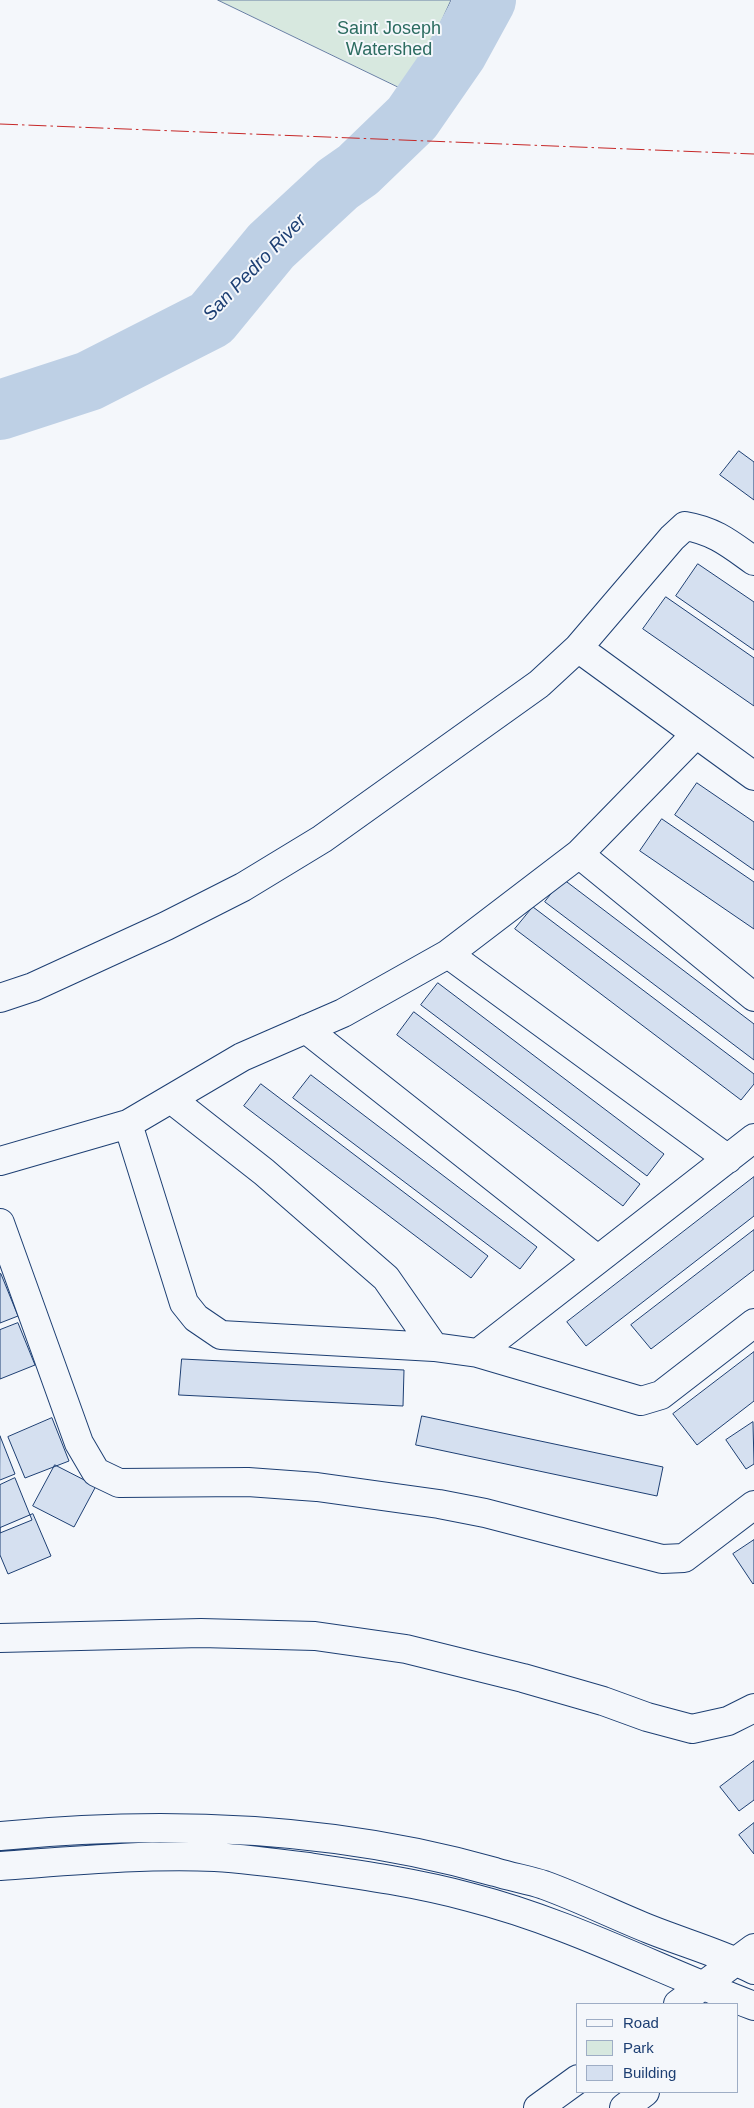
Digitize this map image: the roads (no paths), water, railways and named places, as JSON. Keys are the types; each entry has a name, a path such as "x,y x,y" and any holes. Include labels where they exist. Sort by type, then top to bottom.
{"street":[{"path":"0,998 33,987 166,926 243,887 306,848 539,684 578,648 672,538 686,526 704,530 722,538 754,561"},
{"path":"578,648 754,776"},
{"path":"0,1161 128,1124 242,1057 342,1013 448,954 579,854 696,734"},
{"path":"579,854 754,997"},
{"path":"448,954 728,1159"},
{"path":"306,1029 597,1259"},
{"path":"171,1099 264,1172 386,1278 434,1347"},
{"path":"128,1124 184,1304 196,1318 221,1335 434,1347 478,1353 641,1401 661,1395 754,1323"},
{"path":"478,1353 754,1138"},
{"path":"0,1223 79,1443 96,1472 119,1483 248,1482 336,1490 439,1504 485,1513 662,1559 684,1558 754,1504"},
{"path":"0,1638 201,1633 315,1636 406,1649 514,1676 692,1729 728,1721 754,1708"},
{"path":"0,1836 108,1828 206,1828 315,1837 421,1853 544,1885 650,1929 748,1960"},
{"path":"0,1866 145,1857 215,1857 342,1872 418,1885 526,1914 637,1957 702,1986 754,2006"},
{"path":"679,2003 702,1986 748,1960"},
{"path":"739,2022 754,2011"},
{"path":"538,2108 576,2080"},
{"path":"624,2108 644,2093"}],"waterway":[{"name":"San Pedro River","path":"0,410 89,381 211,319 271,246 338,184 358,170 412,118 457,53 486,0"}],"park label":[{"name":"Saint Joseph Watershed","path":"389,39"}]}
